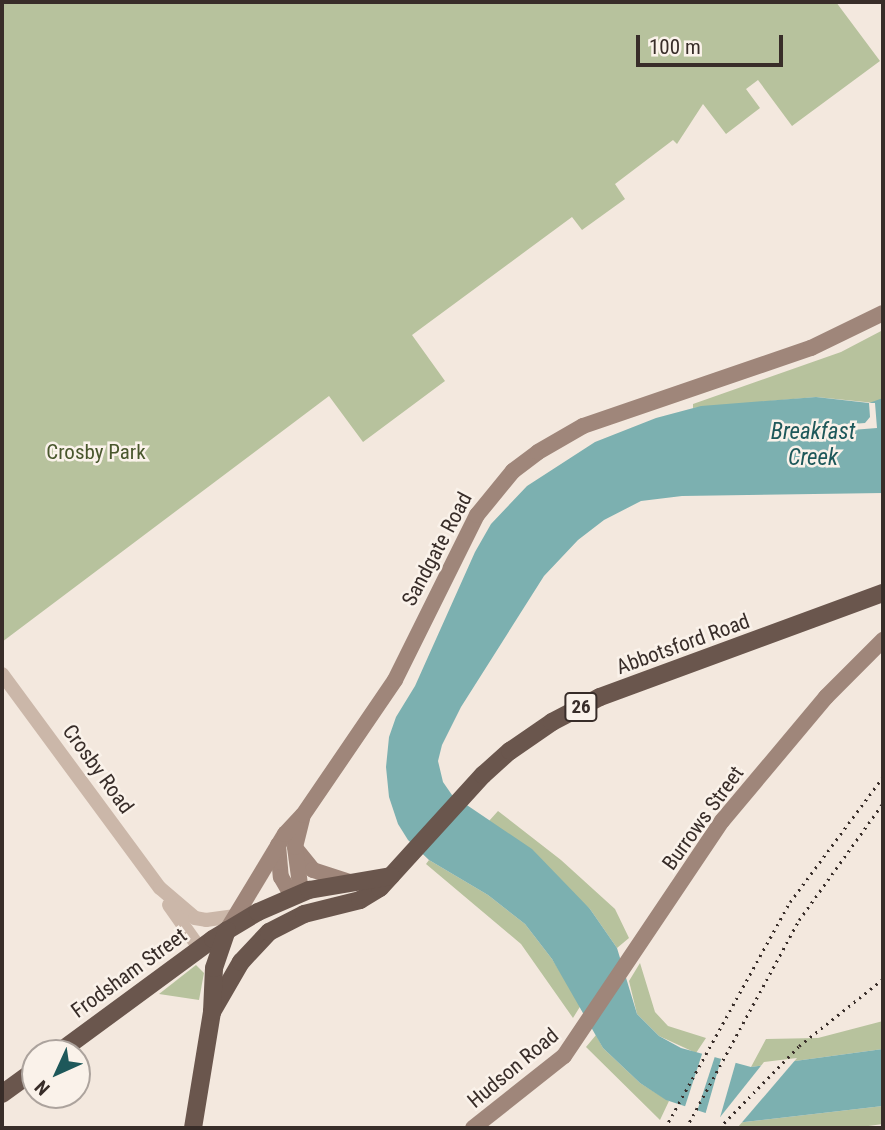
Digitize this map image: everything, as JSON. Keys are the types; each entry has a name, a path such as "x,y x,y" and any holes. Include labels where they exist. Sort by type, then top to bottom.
{"highway":[{"name":"Abbotsford Road","path":"304,914 360,900 414,854 458,803 510,751 580,707 883,593"},
{"path":"230,923 297,894 391,876"},
{"path":"297,894 304,914"},
{"name":"Sandgate Road","path":"212,1012 234,972 270,932 304,914"},
{"name":"Frodsham Street","path":"77,1039 200,949 230,923"},
{"name":"Sandgate Road","path":"192,1128 212,1012 216,960 230,923"},
{"path":"200,949 216,960 270,932"},
{"path":"2,1094 21,1080"}],"main road":[{"name":"Sandgate Road","path":"297,894 294,837 303,815 396,680 477,514 513,471 538,452 583,426 811,348 883,313"},
{"name":"Burrows Street","path":"579,1039 722,821 827,696 883,640"},
{"name":"Sandgate Road","path":"230,923 278,845 294,837"},
{"path":"294,837 302,860 313,870 349,882"},
{"path":"278,845 281,874 297,894"},
{"name":"Hudson Road","path":"473,1128 524,1091 579,1039"}],"street":[{"name":"Crosby Road","path":"2,674 160,888 200,949"},
{"name":"Crosby Road","path":"160,888 195,918 230,923"}],"green space":[{"name":"Crosby Park","path":"2,2 836,2 880,61 792,126 758,80 746,89 760,108 726,134 703,104 677,144 673,140 615,184 625,199 582,230 572,217 412,335 445,381 363,442 329,396 2,642"},
{"path":"883,330 883,398 875,403 816,397 693,408 693,404 841,352"},
{"path":"498,811 561,860 615,909 629,938 617,948 590,909 489,821"},
{"path":"429,860 488,895 525,924 552,959 581,1005 573,1018 521,944 426,864"},
{"path":"640,963 655,1012 668,1026 706,1038 696,1053 659,1036 637,1014 629,981"},
{"path":"196,965 204,973 199,1000 159,994"},
{"path":"883,1021 883,1049 751,1067 766,1039 818,1038"},
{"path":"596,1035 603,1048 640,1083 669,1101 660,1120 586,1047"},
{"path":"883,1106 883,1124 854,1128 738,1128 736,1123"}],"water":[{"name":"Breakfast Creek","path":"816,397 869,403 883,398 883,493 682,496 641,501 604,520 578,540 544,576 461,707 442,745 438,761 443,782 452,795 532,849 590,909 617,948 637,1014 659,1036 681,1048 751,1067 883,1049 883,1106 736,1123 666,1100 640,1083 603,1048 552,959 525,924 488,895 429,860 408,840 398,824 389,797 386,767 389,737 475,552 491,524 527,486 595,442 656,418 701,406"}],"pier":[{"path":"869,403 875,403 877,428 814,433 813,427 865,423 870,417"},
{"path":"703,1051 715,1055 696,1115 684,1111"},
{"path":"722,1056 736,1060 719,1122 704,1118"},
{"path":"797,1058 738,1127 717,1121 764,1062"}],"railway":[{"path":"665,1128 790,902 883,777"},
{"path":"686,1128 799,920 883,803"},
{"path":"719,1128 799,1046 883,979"}]}
